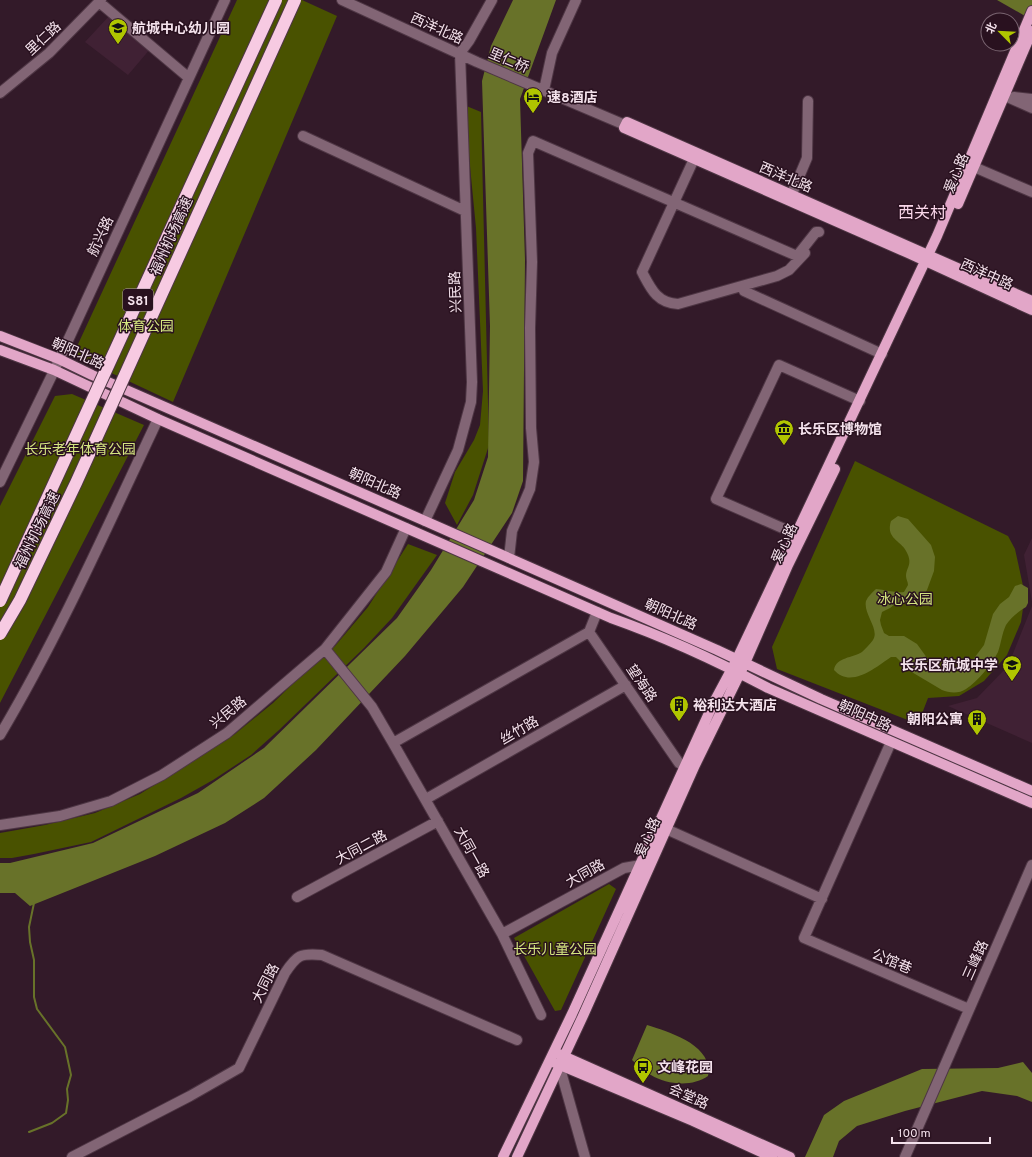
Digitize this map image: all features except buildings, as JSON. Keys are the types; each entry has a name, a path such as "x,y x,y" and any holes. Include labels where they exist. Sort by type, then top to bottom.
{"highway":[{"name":"福州机场高速","path":"0,601 276,0"},
{"name":"福州机场高速","path":"0,634 20,600 76,483 295,0"}],"main road":[{"name":"爱心路","path":"741,661 796,534 882,354 930,259 1029,31 1032,11"},
{"name":"爱心路","path":"503,1157 641,865 685,766 736,671 788,565 974,167 1001,95"},
{"name":"西洋北路","path":"625,125 694,159 828,218 930,259"},
{"name":"西洋北路","path":"625,125 791,196 835,213 930,259"},
{"name":"西洋中路","path":"930,259 1032,302"},
{"name":"西洋中路","path":"930,259 1032,310"},
{"name":"朝阳北路","path":"0,336 59,359 92,375 741,661"},
{"name":"朝阳北路","path":"0,350 54,370 158,419 597,612 647,631 736,671"},
{"name":"朝阳中路","path":"741,661 821,699 869,718 1032,791"},
{"name":"爱心路","path":"517,1157 563,1061 736,671"},
{"name":"朝阳中路","path":"736,671 768,688 1032,803"},
{"path":"864,730 869,718"},
{"name":"会堂路","path":"552,1056 772,1157"},
{"name":"会堂路","path":"563,1061 787,1156"}],"street":[{"name":"航兴路","path":"0,482 54,370 225,0"},
{"name":"西洋北路","path":"342,0 477,62"},
{"path":"460,54 492,0"},
{"path":"544,90 552,53 576,0"},
{"path":"100,1 189,78"},
{"name":"里仁路","path":"0,93 49,53 100,1"},
{"name":"兴民路","path":"425,521 458,450 471,402 472,382 460,54"},
{"name":"里仁桥","path":"477,62 530,85"},
{"name":"西洋北路","path":"530,85 625,125"},
{"path":"1001,95 1032,99"},
{"path":"1001,95 1032,108"},
{"path":"791,196 807,158 808,101"},
{"path":"303,136 465,210"},
{"path":"509,558 512,531 530,489 534,462 531,428 530,328 532,262 528,153 533,141 797,256 816,232 820,232"},
{"path":"694,159 642,272 657,296 669,304 678,304 777,276 790,270 820,232 828,218"},
{"path":"974,167 1032,192"},
{"path":"744,291 882,354"},
{"path":"796,534 716,499 779,365 860,401"},
{"path":"0,735 61,623 158,419"},
{"name":"兴民路","path":"0,826 60,816 111,801 162,775 227,733 325,649 386,572 406,528"},
{"path":"393,743 589,632 597,612"},
{"name":"望海路","path":"589,632 679,763 685,766"},
{"name":"大同一路","path":"325,649 372,707 502,934 540,1015"},
{"name":"丝竹路","path":"426,799 626,685"},
{"path":"666,829 822,899 891,742"},
{"name":"大同二路","path":"297,897 438,821"},
{"name":"大同路","path":"502,934 624,868 641,865"},
{"name":"三峰路","path":"905,1157 1032,865"},
{"name":"公馆巷","path":"822,899 804,938 969,1009"},
{"name":"大同路","path":"72,1157 190,1096 239,1068 285,973 294,960 307,954 322,955 517,1040"},
{"path":"563,1061 568,1099 585,1157"}],"shaded area":[{"path":"513,0 556,0 520,99 525,260 523,481 512,513 463,587 405,656 316,750 264,798 225,823 155,856 30,906 15,893 0,893 0,863 10,863 93,843 198,793 264,748 397,618 431,570 474,500 488,457 490,326 482,81 491,46"},
{"path":"997,0 1032,0 1032,20"},
{"name":"航城中心幼儿园","path":"110,15 151,48 128,75 85,42"},
{"path":"898,516 908,519 931,545 935,557 934,571 927,590 921,599 916,603 895,604 882,612 880,620 881,625 884,633 889,636 904,636 917,644 930,662 938,669 959,672 966,669 984,645 993,614 1000,604 1009,597 1015,586 1021,584 1028,588 1028,603 1026,607 1015,615 1006,625 998,652 992,662 975,682 960,692 942,690 910,671 896,657 891,657 871,671 856,677 841,675 834,670 835,666 841,660 862,652 875,636 866,606 866,601 869,596 876,589 904,592 908,585 906,573 909,564 908,555 906,550 895,540 890,532 891,521"},
{"path":"1032,538 1032,602 1024,555"},
{"name":"长乐区航城中学","path":"1032,606 1032,743 948,706 977,698 1008,666"},
{"path":"647,1025 678,1036 697,1048 704,1056 708,1065 708,1076 695,1082 672,1083 657,1078 641,1068 632,1060"},
{"path":"1023,1062 1032,1073 1032,1102 1017,1096 982,1091 905,1111 857,1126 839,1141 833,1157 805,1157 824,1115 844,1101 922,1069 998,1068"}],"green space":[{"name":"体育公园","path":"237,0 302,0 337,16 173,402 73,355"},
{"path":"464,105 481,112 489,445 473,495 457,525 445,503 455,472 474,440 480,425 483,391 476,228"},
{"name":"长乐老年体育公园","path":"72,394 144,425 0,703 0,506 55,396"},
{"name":"冰心公园","path":"855,461 1008,536 1015,549 1025,595 1021,622 1007,655 984,681 959,696 928,698 918,724 777,669 772,647"},
{"path":"408,544 437,555 392,618 364,648 251,755 213,780 181,798 91,842 12,858 0,858 0,833 45,825 95,813 140,794 235,734 273,703 312,665 335,646 368,607"},
{"name":"长乐儿童公园","path":"609,884 616,889 561,1010 555,1011 514,938"}],"waterway":[{"path":"29,1132 52,1123 66,1113 68,1100 67,1089 71,1075 65,1047 37,1009 34,997 34,960 30,942 29,927 34,903"}],"place":[{"name":"航城中心幼儿园","path":"118,45"},
{"name":"速8酒店","path":"533,114"},
{"name":"长乐区博物馆","path":"784,446"},
{"name":"长乐区航城中学","path":"1012,682"},
{"name":"裕利达大酒店","path":"679,722"},
{"name":"朝阳公寓","path":"977,736"},
{"name":"文峰花园","path":"643,1084"}],"district":[{"name":"西关村","path":"922,212"}]}
